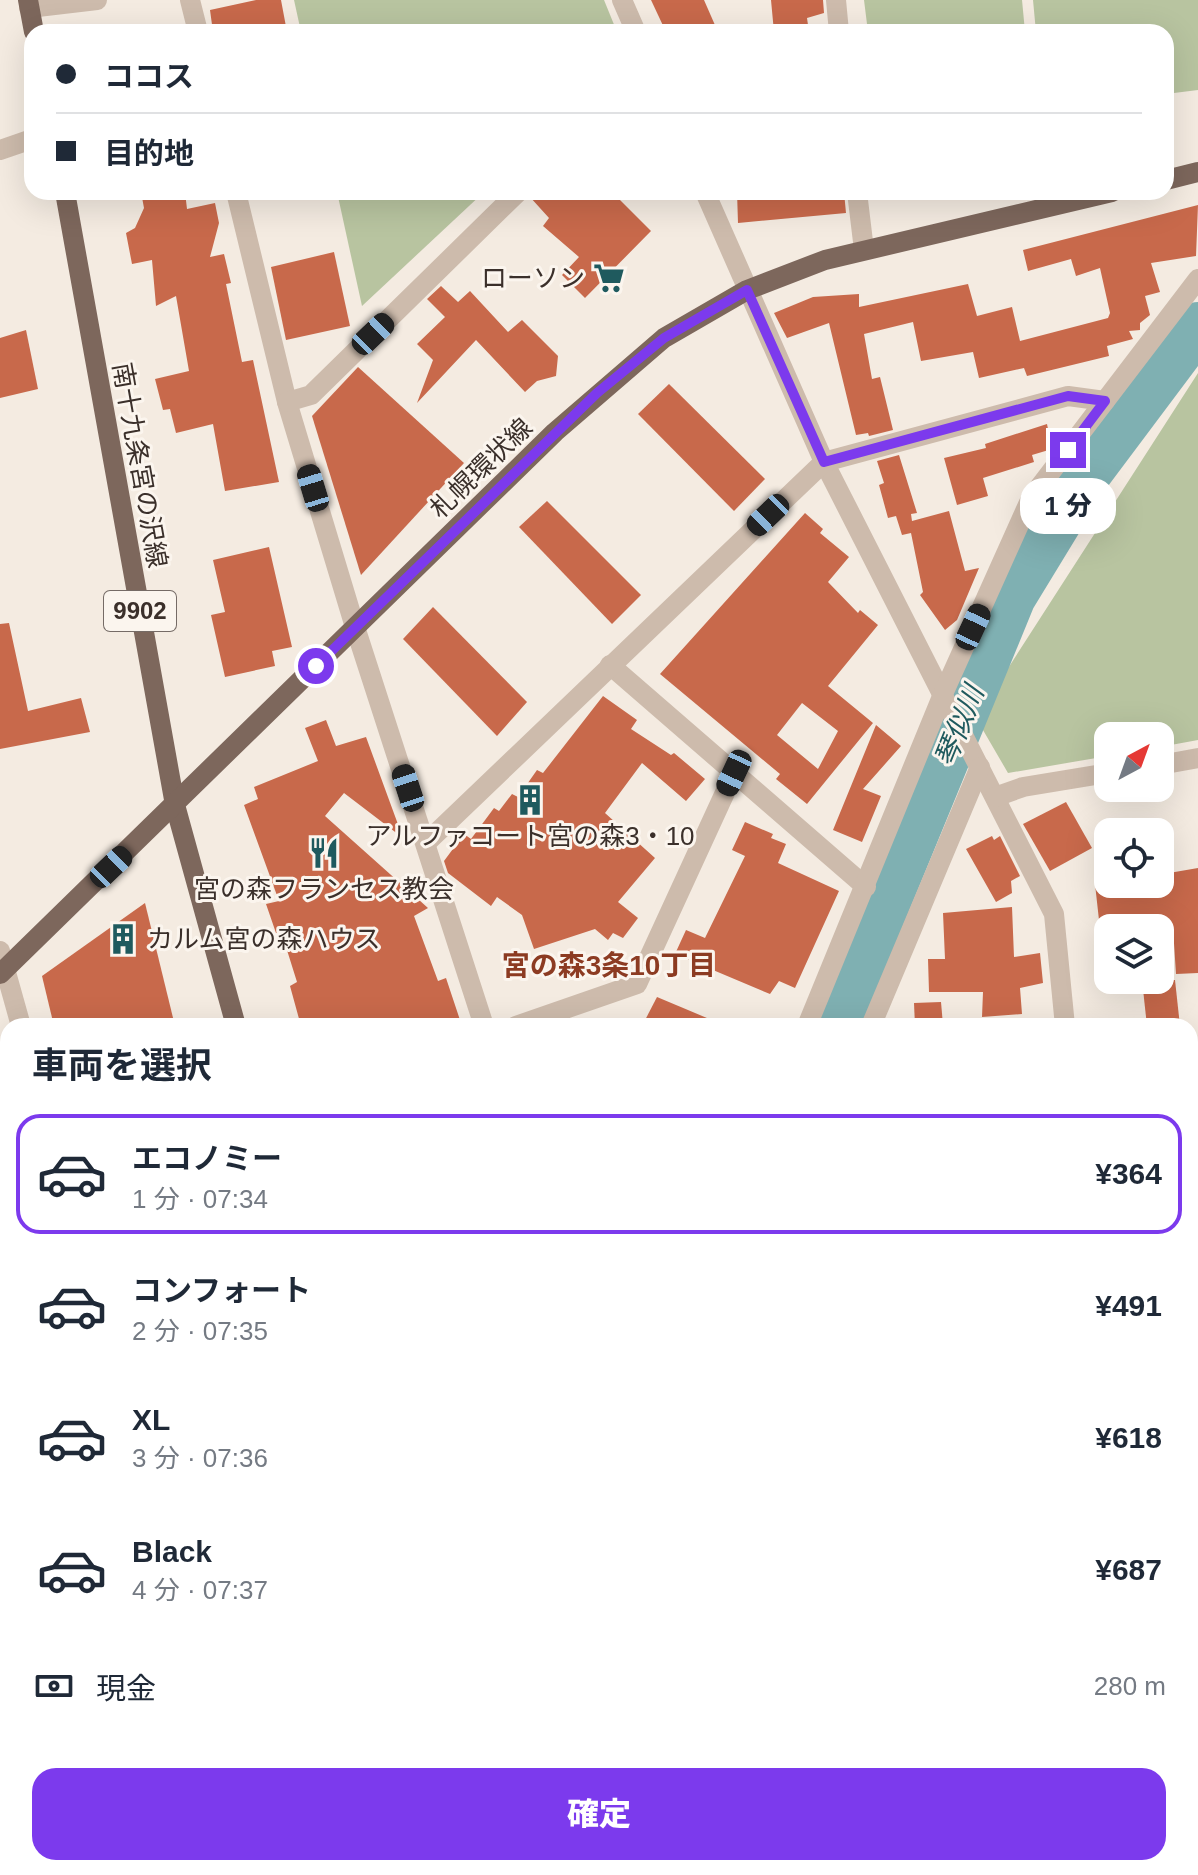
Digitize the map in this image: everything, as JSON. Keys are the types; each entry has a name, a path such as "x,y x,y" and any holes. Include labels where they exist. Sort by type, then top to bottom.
{"main road":[{"path":"29,4 33,24"},
{"path":"1174,178 1198,172"},
{"name":"南十九条宮の沢線","path":"66,200 175,805 234,1018"},
{"name":"札幌環状線","path":"1,965 175,805 597,393 664,338 747,290 787,273 864,250 1078,200"}],"street":[{"path":"29,4 97,0"},
{"path":"190,0 196,24"},
{"path":"622,0 632,24"},
{"path":"836,0 838,24"},
{"path":"0,150 24,142"},
{"path":"238,200 287,402 355,627 481,1018"},
{"path":"287,402 311,395 510,200"},
{"path":"708,200 824,462 1054,914 1064,1018"},
{"path":"858,200 864,250"},
{"path":"810,1018 943,694 1031,498 1198,279"},
{"path":"426,843 824,462 1068,396 1105,401"},
{"path":"610,665 866,887"},
{"path":"874,1018 975,758"},
{"path":"1174,762 1198,758"},
{"path":"539,1018 637,984 734,773"},
{"path":"995,797 1023,787 1094,775"},
{"path":"1,965 18,1018"}],"green space":[{"path":"294,0 604,0 614,24 299,24"},
{"path":"864,0 1022,0 1024,24 867,24"},
{"path":"1033,0 1198,0 1198,90 1174,93 1174,24 1035,24"},
{"path":"339,200 475,200 362,306"},
{"path":"1198,373 1198,740 1174,744 1174,722 1094,722 1094,758 1008,773 976,718"}],"building":[{"path":"256,0 281,0 286,24 212,24 210,10"},
{"path":"651,0 704,0 714,24 662,24"},
{"path":"771,0 823,0 824,13 807,18 808,24 773,24"},
{"path":"142,200 186,200 187,209 215,203 219,223 210,257 224,254 231,283 226,284 242,362 253,360 279,482 225,491 213,424 176,433 170,409 163,410 155,379 189,371 176,296 156,306 152,260 132,264 126,233 135,228 144,208"},
{"path":"533,200 620,200 651,231 585,298 562,275 579,257 543,226 549,218"},
{"path":"737,200 845,200 846,213 738,223"},
{"path":"1198,205 1196,256 1151,263 1160,292 1145,296 1150,315 1140,323 1140,330 1129,331 1133,339 1107,346 1109,356 1027,376 1024,368 979,378 973,352 921,361 913,322 864,334 872,379 880,377 893,430 869,436 868,433 856,435 829,323 787,338 774,313 813,297 859,294 859,307 968,284 977,316 1012,307 1020,341 1108,318 1110,313 1100,268 1076,276 1071,259 1028,271 1023,250"},
{"path":"334,252 350,326 286,340 271,267"},
{"path":"441,286 458,302 470,291 508,332 522,320 558,356 556,376 537,381 525,392 476,340 417,403 433,360 417,344 445,317 427,299"},
{"path":"26,330 38,389 0,398 0,338"},
{"path":"358,367 464,463 361,575 312,416"},
{"path":"669,384 765,479 734,511 638,414"},
{"path":"1047,424 1052,449 1032,455 1034,462 983,478 988,496 957,505 944,458 986,448 985,444"},
{"path":"899,455 917,513 911,514 912,521 949,511 965,571 979,568 957,620 945,630 920,595 923,592 911,533 902,535 896,516 888,518 879,485 884,483 877,461"},
{"path":"547,501 641,595 612,624 519,527"},
{"path":"805,513 823,529 820,533 849,557 828,582 858,613 860,610 878,625 828,686 873,723 807,804 776,779 780,774 660,674","holes":["802,703 838,731 818,769 777,735"]},
{"path":"269,547 292,647 272,651 275,666 225,677 211,615 225,612 213,560"},
{"path":"433,607 527,702 497,736 403,639"},
{"path":"9,623 28,711 81,698 90,732 0,749 0,624"},
{"path":"603,696 637,720 631,729 671,755 674,753 705,779 686,801 642,763 605,813 655,858 618,902 638,918 623,938 613,933 608,940 595,929 534,949 522,915 497,897 491,906 448,873 444,861 464,834 471,839 494,808 499,811 512,794 518,797 537,770 543,773"},
{"path":"326,720 336,746 366,737 403,838 344,793 325,816 428,908 414,916 438,981 446,978 459,1018 299,1018 290,986 297,982 281,931 276,933 266,904 279,901 244,805 258,799 254,787 318,761 305,728"},
{"path":"876,725 901,746 863,789 881,796 862,842 833,830"},
{"path":"1066,802 1092,848 1050,871 1023,824"},
{"path":"745,822 773,834 771,838 786,844 778,863 839,891 795,988 779,981 770,994 675,954 686,930 705,938 745,856 732,850"},
{"path":"992,836 994,840 1000,836 1020,876 1011,881 1012,893 996,902 966,849"},
{"path":"1198,868 1198,973 1176,974 1174,914 1098,914 1097,898 1174,898 1174,872"},
{"name":"カルム宮の森ハウス","path":"145,903 173,1018 52,1018 42,976"},
{"path":"1012,907 1014,957 1040,953 1043,983 1020,988 1022,1014 982,1017 983,992 929,992 928,959 945,959 943,913"},
{"path":"1175,980 1179,1018 1146,1018 1144,994 1174,994"},
{"path":"657,997 707,1018 646,1018"},
{"path":"941,1002 942,1018 915,1018 914,1003"}],"waterway":[{"name":"琴似川","path":"839,1018 1012,597 1087,474 1198,326"}],"place":[{"name":"ローソン","path":"609,278"},
{"name":"アルファコート宮の森3・10","path":"530,800"},
{"name":"宮の森フランセス教会","path":"324,853"},
{"name":"カルム宮の森ハウス","path":"123,939"}],"district":[{"name":"宮の森3条10丁目","path":"609,965"}],"route":[{"path":"316,666 597,393 664,338 704,312 747,290 824,462 1068,396 1105,401 1068,450"}]}
